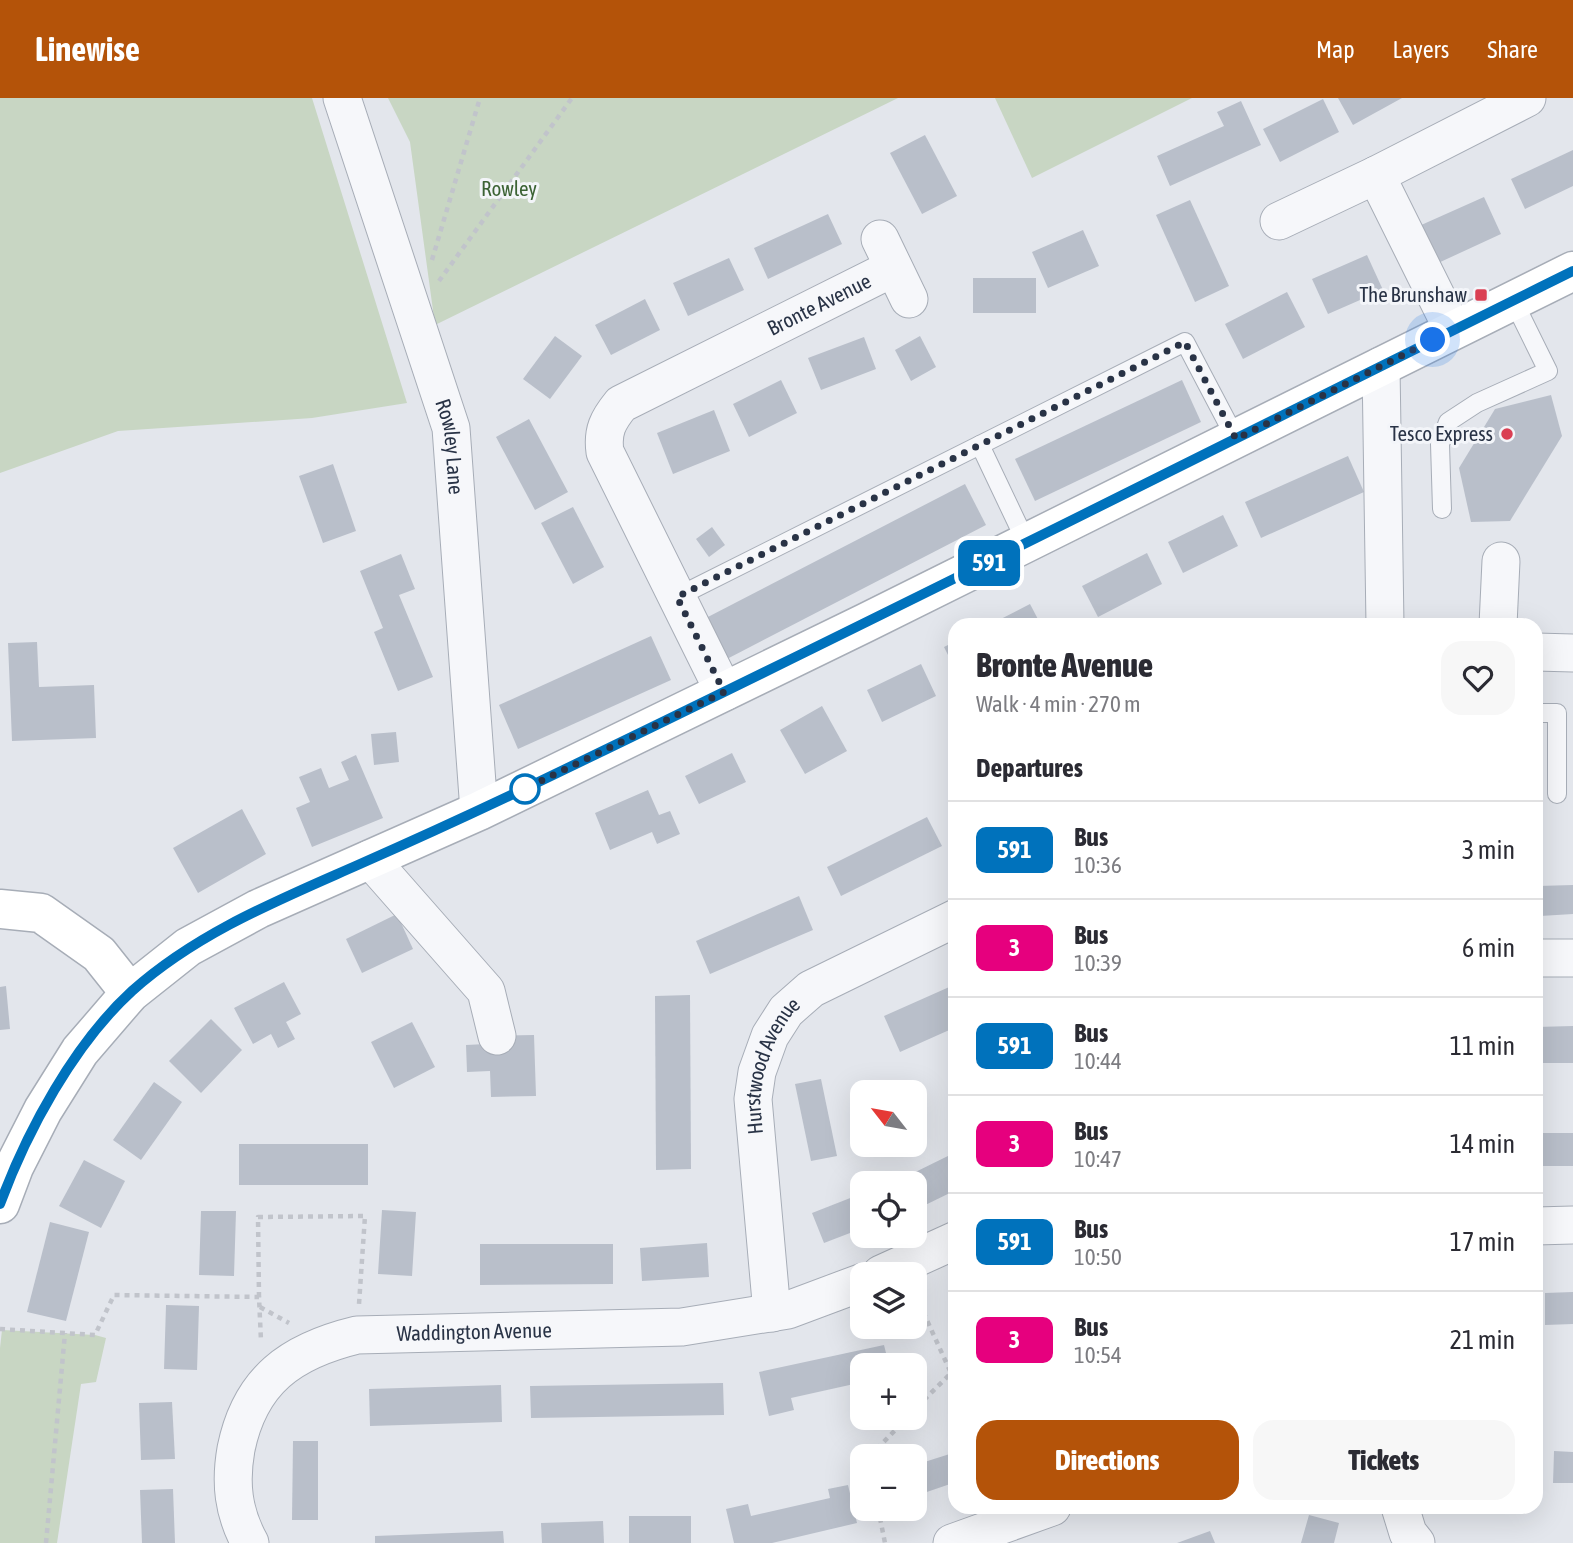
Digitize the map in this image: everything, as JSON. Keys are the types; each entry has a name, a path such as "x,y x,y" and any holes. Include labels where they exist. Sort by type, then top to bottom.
{"street":[{"name":"Rowley Lane","path":"342,98 451,428 479,811"},
{"path":"1279,221 1377,175 1527,98"},
{"path":"1377,175 1454,330"},
{"name":"Bronte Avenue","path":"724,692 606,452 603,438 608,420 621,404 894,269"},
{"path":"0,1204 14,1167 43,1110 80,1051 130,993 188,947 258,909 479,811 724,692 1573,271"},
{"path":"1381,366 1385,618"},
{"path":"1498,618 1501,561"},
{"path":"1543,652 1573,653"},
{"path":"370,859 486,991 498,1036"},
{"path":"0,909 41,913 99,954 130,993"},
{"name":"Hurstwood Avenue","path":"772,1313 753,1099 757,1072 770,1036 786,1011 811,989 948,922"},
{"path":"1543,958 1573,958"},
{"path":"1543,1226 1573,1225"},
{"path":"907,1262 948,1244"},
{"name":"Waddington Avenue","path":"250,1543 242,1529 233,1499 233,1469 240,1430 253,1401 272,1375 301,1354 324,1343 357,1335 682,1327 788,1310 850,1287"},
{"path":"952,1543 1033,1514"},
{"path":"1402,1514 1408,1533 1416,1543"}],"lane":[{"path":"1442,509 1440,444 1448,422 1477,403 1548,371 1513,300"},
{"path":"677,597 1185,342 1236,439"},
{"path":"980,445 1027,544"},
{"path":"1543,713 1557,712 1557,794"}],"path":[{"path":"431,264 480,98"},
{"path":"414,315 572,98"},
{"path":"261,1347 258,1217 365,1216 357,1335"},
{"path":"0,1329 95,1335 114,1295 259,1297"},
{"path":"927,1320 948,1366"},
{"path":"46,1543 65,1334"},
{"path":"927,1397 948,1376"},
{"path":"882,1444 895,1430"},
{"path":"881,1521 885,1543"}],"green space":[{"path":"0,98 312,98 407,403 312,418 118,431 0,473"},
{"name":"Rowley","path":"388,98 898,98 435,325 410,142"},
{"path":"995,98 1192,98 1032,178"},
{"path":"2,1330 95,1335 106,1338 96,1382 81,1384 57,1543 0,1543"}],"building":[{"path":"1338,98 1402,98 1353,125"},
{"path":"1323,99 1339,132 1280,162 1263,129"},
{"path":"1241,101 1261,145 1170,186 1157,156 1224,126 1217,112"},
{"path":"925,135 957,196 922,214 890,153"},
{"path":"1573,150 1573,186 1525,209 1511,179"},
{"path":"1484,197 1501,234 1436,264 1419,226"},
{"path":"1190,200 1229,286 1195,302 1156,215"},
{"path":"828,214 842,244 768,279 754,248"},
{"path":"1083,230 1099,266 1048,288 1032,252"},
{"path":"1367,255 1383,290 1328,314 1312,279"},
{"path":"729,258 744,290 688,316 673,283"},
{"path":"973,278 1036,278 1036,313 973,313"},
{"path":"1287,292 1305,327 1243,359 1225,324"},
{"path":"645,299 660,330 611,355 595,325"},
{"path":"555,336 582,356 550,399 523,379"},
{"path":"920,336 936,367 911,381 895,350"},
{"path":"864,337 876,369 821,390 808,358"},
{"path":"781,380 797,413 749,437 733,404"},
{"path":"1182,380 1201,422 1035,501 1015,459"},
{"path":"1551,395 1562,436 1510,521 1471,522 1459,468 1495,409"},
{"path":"714,410 730,451 673,474 657,433"},
{"path":"529,419 568,492 535,510 496,437"},
{"path":"1348,456 1364,492 1261,538 1245,502"},
{"path":"333,464 356,531 323,543 299,476"},
{"path":"965,484 986,525 725,660 704,619"},
{"path":"573,507 604,567 573,584 541,523"},
{"path":"1223,515 1238,546 1183,573 1168,542"},
{"path":"712,527 725,545 709,557 696,539"},
{"path":"1147,553 1162,584 1098,617 1082,586"},
{"path":"401,554 415,589 399,595 433,677 398,691 374,632 383,628 360,571"},
{"path":"1030,604 1037,618 1003,618"},
{"path":"651,636 671,680 518,749 499,705"},
{"path":"37,642 39,687 94,685 96,738 12,741 8,643"},
{"path":"921,664 936,696 882,722 867,690"},
{"path":"822,706 847,751 805,774 780,730"},
{"path":"396,732 399,762 374,765 371,734"},
{"path":"732,753 746,782 699,804 685,776"},
{"path":"356,755 383,818 312,847 296,808 310,802 299,777 321,768 329,788 349,780 341,762"},
{"path":"648,790 659,815 670,811 680,834 657,844 652,832 610,850 595,813"},
{"path":"242,809 266,854 198,893 173,848"},
{"path":"927,817 942,846 841,896 827,867"},
{"path":"1573,885 1573,914 1543,916 1543,886"},
{"path":"799,896 813,930 710,974 696,941"},
{"path":"397,914 413,949 362,973 346,939"},
{"path":"284,982 301,1014 286,1022 295,1039 278,1048 271,1034 253,1044 234,1008"},
{"path":"6,986 10,1029 0,1030 0,987"},
{"path":"948,988 948,1031 900,1052 884,1016"},
{"path":"690,995 691,1169 656,1170 655,996"},
{"path":"211,1019 242,1050 201,1093 169,1061"},
{"path":"412,1022 435,1067 394,1088 371,1042"},
{"path":"1573,1026 1573,1063 1543,1063 1543,1027"},
{"path":"534,1035 536,1096 491,1097 490,1071 467,1072 466,1045 486,1044 486,1036"},
{"path":"821,1079 837,1156 811,1161 795,1084"},
{"path":"154,1082 182,1102 141,1160 113,1140"},
{"path":"1543,1133 1573,1133 1573,1166 1543,1166"},
{"path":"239,1144 368,1144 368,1185 239,1185"},
{"path":"948,1156 948,1194 927,1204 927,1171 917,1171"},
{"path":"84,1160 125,1181 101,1228 59,1206"},
{"path":"850,1198 850,1233 824,1243 812,1213"},
{"path":"382,1210 416,1212 412,1276 378,1274"},
{"path":"201,1211 236,1211 234,1276 199,1275"},
{"path":"50,1222 89,1232 66,1321 27,1312"},
{"path":"707,1243 709,1277 642,1281 640,1248"},
{"path":"480,1244 613,1244 613,1284 480,1285"},
{"path":"1573,1292 1573,1324 1545,1325 1545,1293"},
{"path":"166,1305 199,1306 197,1370 164,1369"},
{"path":"884,1345 886,1353 850,1353 850,1385 791,1398 794,1410 769,1416 759,1372"},
{"path":"723,1383 724,1415 531,1418 530,1386"},
{"path":"501,1385 502,1422 370,1426 369,1389"},
{"path":"172,1402 175,1459 141,1460 139,1403"},
{"path":"293,1441 318,1441 318,1520 292,1520"},
{"path":"1554,1451 1573,1452 1573,1483 1553,1483"},
{"path":"948,1455 948,1485 927,1492 927,1461"},
{"path":"848,1485 850,1521 857,1523 772,1543 734,1543 726,1509 748,1504 751,1516 830,1498 828,1489"},
{"path":"173,1489 175,1543 142,1543 140,1490"},
{"path":"1309,1515 1339,1523 1334,1543 1301,1543"},
{"path":"629,1516 691,1516 691,1543 629,1543"},
{"path":"603,1521 604,1543 542,1543 541,1523"},
{"path":"503,1531 504,1543 375,1543 375,1536"},
{"path":"1210,1531 1215,1543 1177,1543"}],"bus line":[{"name":"591","path":"0,1204 14,1167 43,1110 80,1051 130,993 188,947 258,909 479,811 865,624 1573,271"}],"place":[{"name":"The Brunshaw","path":"1481,295"},
{"name":"Tesco Express","path":"1507,434"}],"route":[{"path":"525,789 522,790 724,692 677,597 1185,342 1236,439 1433,340"}]}
